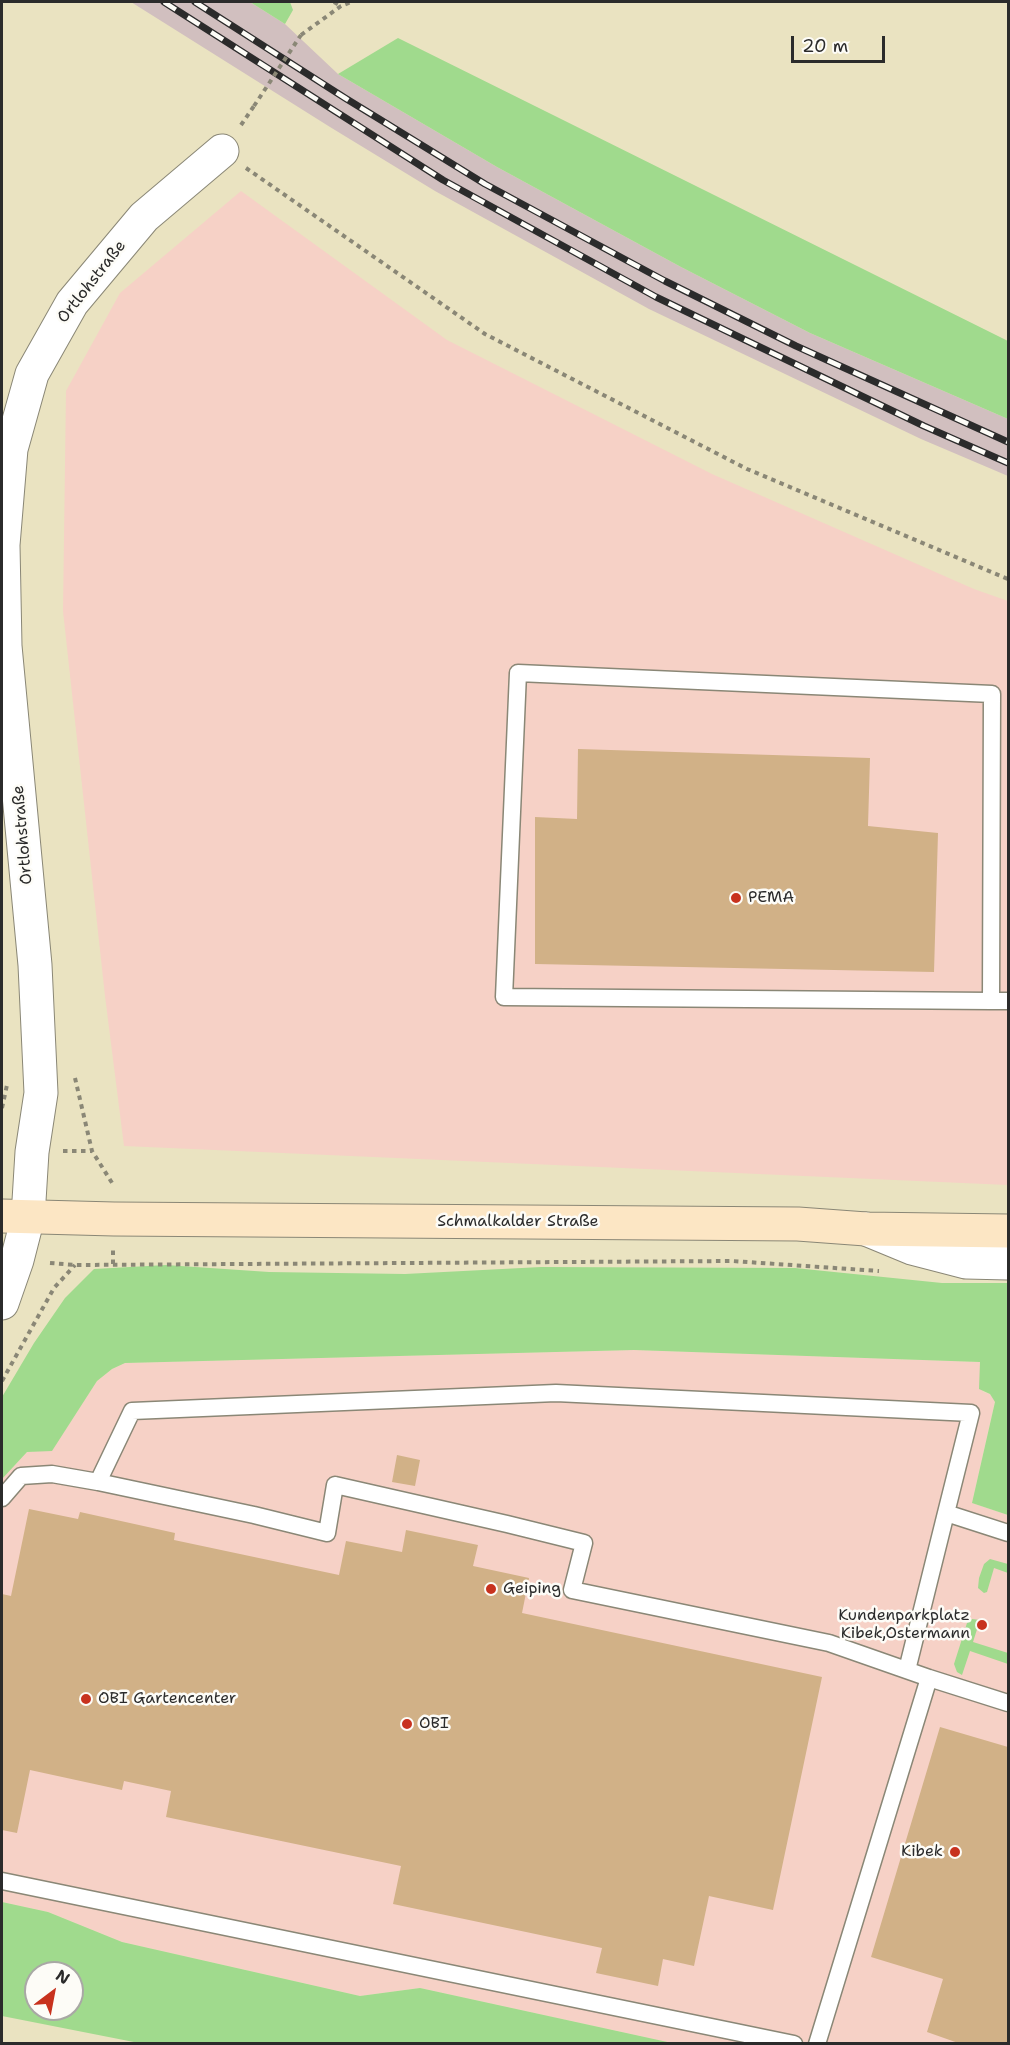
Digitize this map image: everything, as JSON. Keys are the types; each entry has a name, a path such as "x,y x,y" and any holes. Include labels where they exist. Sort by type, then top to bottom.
{"main road":[{"name":"Schmalkalder Straße","path":"15,1216 114,1219 798,1224 866,1229 1008,1232"}],"street":[{"name":"Ortlohstraße","path":"2,1303 16,1260 15,1216 32,1152 41,1093 35,965 5,646 3,545 11,449 32,374 72,303 144,217 222,151"},
{"path":"866,1229 912,1248 966,1262 1008,1263"}],"lane":[{"path":"991,1001 992,694 518,673 504,997 991,1001 1008,1001"},
{"path":"98,1482 132,1411 556,1393 971,1413 907,1670"},
{"path":"2,1498 21,1476 52,1474 254,1515 327,1533 335,1485 584,1543 572,1590 829,1642 929,1678 1008,1703"},
{"path":"946,1513 1008,1533"},
{"path":"817,2043 929,1678"},
{"path":"2,1881 794,2043"}],"path":[{"path":"334,2 341,6"},
{"path":"254,106 301,35 341,6 351,2"},
{"path":"222,151 485,334 747,469 1008,579"},
{"path":"73,1071 92,1151 115,1187 113,1264"},
{"path":"16,1260 75,1265 732,1261 882,1271"},
{"path":"2,1381 54,1288 75,1265"}],"shaded area":[{"path":"131,2 250,2 285,24 338,74 497,167 681,267 810,333 1008,419 1008,476 921,439 649,309 435,191"},
{"path":"241,191 447,340 712,474 974,589 1008,601 1008,1185 124,1146 105,996 63,611 66,391 120,293"},
{"path":"634,1350 981,1362 983,1392 990,1394 995,1401 972,1503 1008,1515 1008,2043 672,2043 420,1988 360,1996 122,1942 48,1912 2,1902 2,1479 27,1452 52,1450 97,1381 112,1369 125,1363"}],"green space":[{"path":"250,2 290,2 293,10 285,24"},
{"path":"398,38 1008,341 1008,419 810,333 681,267 497,167 338,74"},
{"path":"166,1265 269,1272 405,1274 541,1267 795,1268 942,1283 1008,1283 1008,1515 972,1503 995,1402 990,1394 979,1389 980,1362 634,1350 125,1363 112,1369 97,1381 52,1451 27,1452 2,1479 2,1397 34,1343 65,1298 94,1269"},
{"path":"990,1559 1008,1564 1008,1573 994,1568 987,1592 984,1593 978,1588 979,1578 984,1564"},
{"path":"972,1619 980,1620 973,1642 1008,1653 1008,1664 970,1651 962,1675 957,1672 954,1664 967,1623"},
{"path":"2,1902 48,1912 122,1942 360,1996 420,1988 672,2043 144,2044 27,2021 84,2021 84,1961 24,1961 24,2020 2,2016"}],"building":[{"name":"PEMA","path":"578,749 870,758 868,826 938,833 934,972 535,964 535,817 577,819"},
{"path":"397,1455 420,1460 415,1486 392,1482"},
{"name":"OBI","path":"29,1509 78,1519 80,1512 175,1533 174,1540 339,1575 346,1541 402,1552 406,1530 478,1545 473,1566 529,1578 522,1613 822,1677 773,1910 709,1896 694,1966 663,1959 658,1986 596,1973 602,1948 393,1904 401,1866 166,1817 171,1791 124,1781 122,1790 30,1770 17,1833 2,1830 2,1594 11,1596"},
{"name":"Kibek","path":"940,1727 1008,1747 1008,2044 961,2044 927,2032 943,1979 871,1957"}],"railway":[{"path":"164,2 443,180 656,297 924,426 1008,463"},
{"path":"195,2 485,184 665,281 796,346 1008,442"}],"place":[{"name":"PEMA","path":"736,898"},
{"name":"Geiping","path":"491,1589"},
{"name":"Kundenparkplatz Kibek,Ostermann","path":"982,1625"},
{"name":"OBI Gartencenter","path":"86,1699"},
{"name":"OBI","path":"407,1724"},
{"name":"Kibek","path":"955,1852"}]}
